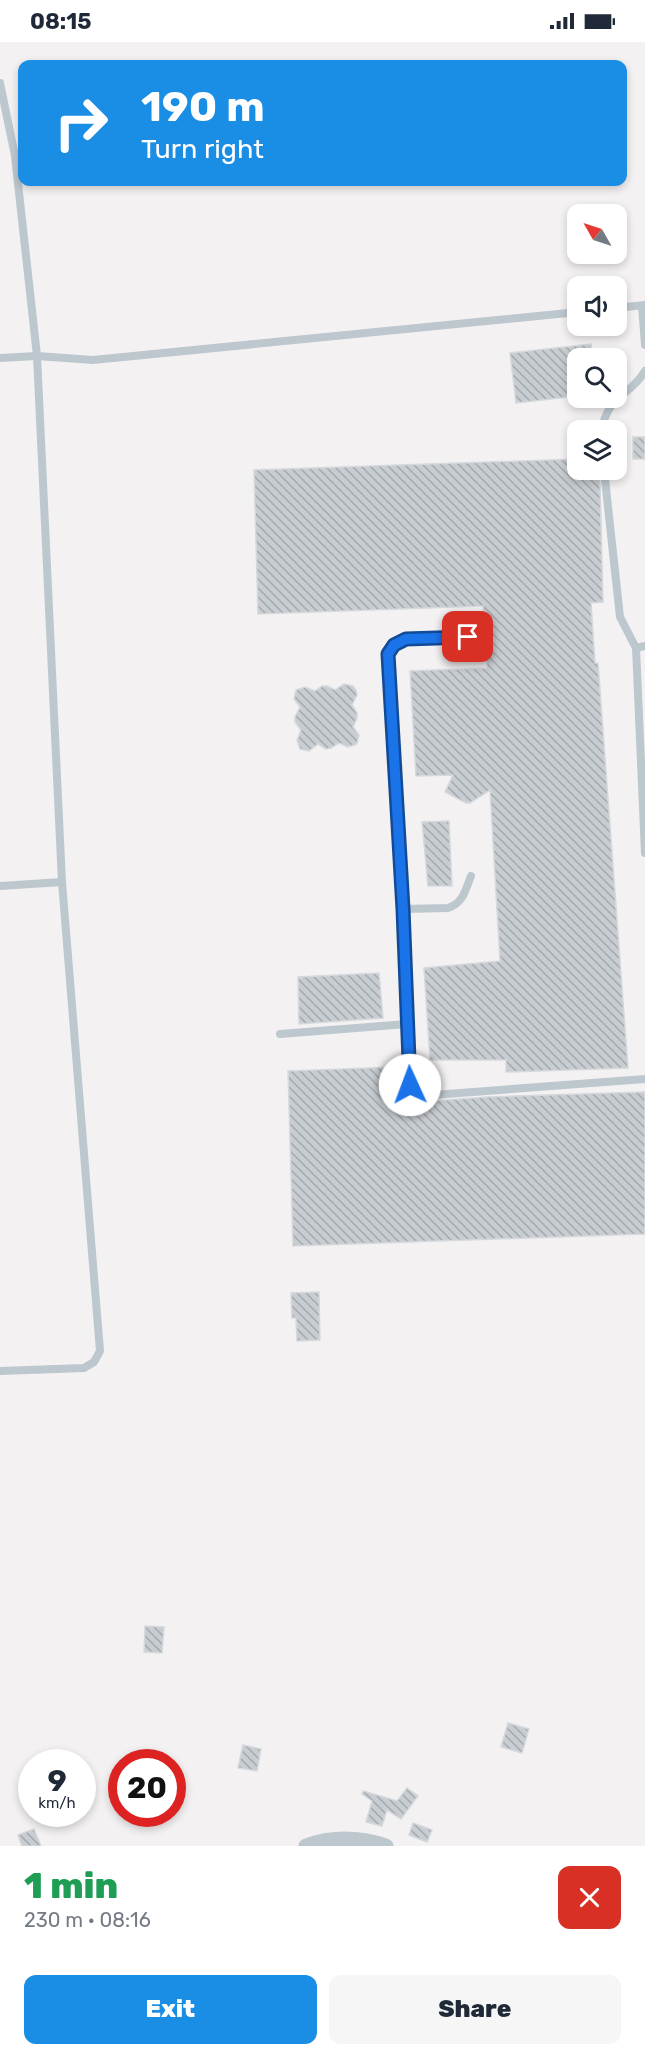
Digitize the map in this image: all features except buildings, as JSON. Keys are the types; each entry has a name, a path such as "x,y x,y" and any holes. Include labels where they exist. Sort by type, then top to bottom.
{"street":[{"path":"306,1846 334,1838 355,1839 386,1846"}],"lane":[{"path":"0,83 15,156 18,183"},
{"path":"0,1371 84,1368 94,1362 100,1351 62,882 37,356 18,186"},
{"path":"627,307 644,305 645,345"},
{"path":"0,358 37,356 93,360 567,313"},
{"path":"605,420 610,407 640,379 645,371"},
{"path":"605,480 620,617 641,647 645,853"},
{"path":"468,637 406,639 394,645 388,654 412,1091 420,1096 645,1079"},
{"path":"403,909 454,906 461,901 471,876"},
{"path":"0,886 62,882"},
{"path":"280,1034 407,1024"}],"route":[{"path":"410,1085 403,909 388,654 394,645 406,639 468,637"}]}
